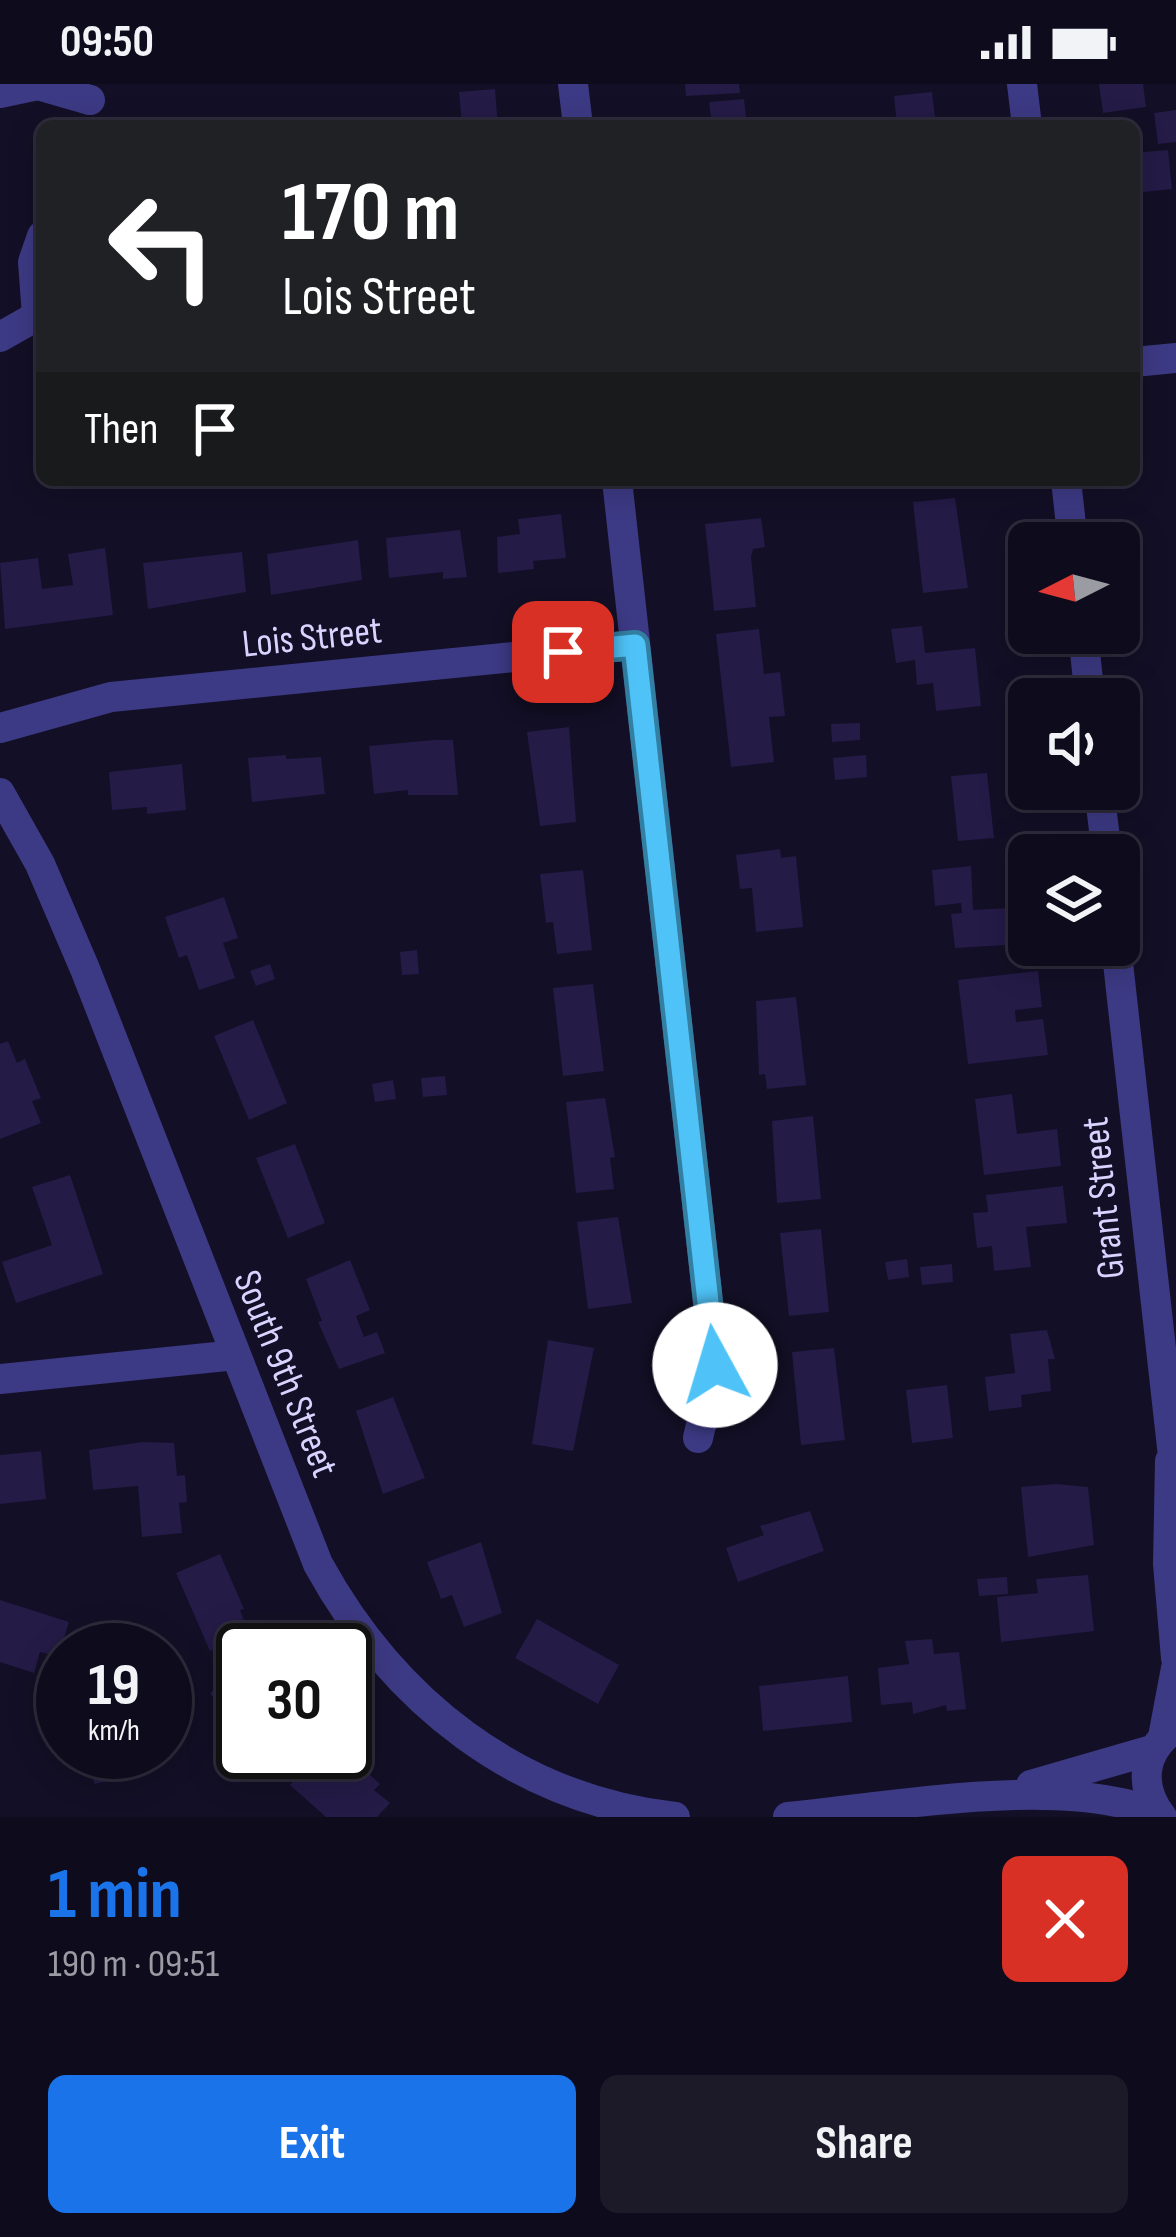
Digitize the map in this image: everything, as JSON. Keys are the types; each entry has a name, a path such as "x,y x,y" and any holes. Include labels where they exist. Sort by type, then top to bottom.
{"street":[{"path":"573,84 577,120"},
{"path":"1022,84 1026,120"},
{"path":"0,93 38,85 89,103"},
{"path":"36,253 36,289"},
{"path":"0,337 36,318"},
{"path":"1140,361 1176,358"},
{"path":"618,486 715,1365 698,1438"},
{"path":"1067,486 1071,522"},
{"name":"Lois Street","path":"0,728 111,697 635,645"},
{"name":"South 9th Street","path":"0,793 40,864 85,969 318,1564 373,1651 445,1723 539,1780 590,1800 675,1817"},
{"name":"Grant Street","path":"1118,966 1176,1483"},
{"path":"0,1379 236,1355"},
{"name":"Grant Street","path":"1170,1443 1168,1564 1176,1658"},
{"path":"1162,1816 1145,1781 1164,1738 1176,1668"},
{"path":"967,1799 1095,1770 1164,1738"},
{"path":"788,1817 967,1799 1113,1799 1162,1816"}],"building":[{"path":"685,84 739,84 740,93 686,96"},
{"path":"1099,84 1143,84 1146,107 1103,113"},
{"path":"495,89 498,120 461,120 459,92"},
{"path":"932,92 935,120 896,120 894,96"},
{"path":"744,99 746,120 711,120 709,102"},
{"path":"1176,110 1176,142 1158,144 1154,113"},
{"path":"1168,150 1172,189 1140,192 1140,152"},
{"path":"955,498 968,588 923,593 913,502"},
{"path":"561,514 566,558 533,561 534,569 498,573 497,537 520,534 518,519"},
{"path":"761,518 765,547 753,549 751,557 756,607 714,611 705,524"},
{"path":"460,530 467,577 443,579 443,572 389,578 386,538"},
{"path":"358,540 362,580 271,595 267,554"},
{"path":"105,548 113,615 5,629 0,563 38,558 42,589 73,585 68,554"},
{"path":"242,552 246,592 148,609 143,563"},
{"path":"922,626 925,653 975,648 981,706 936,711 933,683 917,685 915,660 896,663 891,629"},
{"path":"759,629 764,674 780,672 785,716 769,717 774,762 731,767 716,634"},
{"path":"860,723 860,740 832,742 831,724"},
{"path":"569,727 576,822 540,826 527,732"},
{"path":"453,740 458,795 408,795 408,790 374,794 369,746"},
{"path":"286,755 286,759 321,757 325,794 252,802 248,758"},
{"path":"866,755 867,777 835,780 833,758"},
{"path":"182,764 186,810 147,814 147,807 112,810 109,772"},
{"path":"987,773 994,838 958,841 951,776"},
{"path":"780,849 781,858 796,856 803,927 756,932 752,888 740,889 736,855"},
{"path":"971,866 973,910 1008,908 1006,945 955,948 951,914 962,913 961,903 935,906 932,870"},
{"path":"583,870 592,950 557,954 553,922 546,923 540,874"},
{"path":"224,897 238,938 223,943 235,978 199,990 187,955 179,958 165,917"},
{"path":"417,950 419,974 402,975 400,952"},
{"path":"270,964 275,979 256,986 250,971"},
{"path":"1038,971 1042,1007 1015,1010 1016,1022 1043,1019 1048,1055 968,1064 958,980"},
{"path":"593,984 604,1071 563,1076 553,988"},
{"path":"796,997 806,1085 767,1089 765,1074 759,1075 756,1001"},
{"path":"253,1020 287,1103 249,1120 214,1036"},
{"path":"8,1041 17,1063 25,1059 41,1098 32,1101 41,1123 0,1139 0,1044"},
{"path":"445,1076 447,1095 423,1097 421,1078"},
{"path":"393,1080 396,1099 375,1102 372,1084"},
{"path":"1012,1094 1017,1134 1057,1129 1061,1166 984,1175 975,1099"},
{"path":"605,1098 615,1157 610,1158 614,1189 576,1193 566,1102"},
{"path":"813,1116 821,1199 777,1203 772,1121"},
{"path":"295,1144 325,1223 288,1238 256,1158"},
{"path":"70,1175 103,1274 16,1303 2,1262 52,1245 32,1187"},
{"path":"1063,1186 1067,1223 1026,1227 1031,1267 994,1271 992,1246 977,1248 973,1213 988,1212 986,1195"},
{"path":"618,1217 632,1303 588,1309 577,1222"},
{"path":"821,1229 829,1312 789,1316 780,1233"},
{"path":"907,1259 909,1277 888,1280 885,1262"},
{"path":"350,1260 370,1310 356,1316 364,1337 377,1332 385,1353 339,1369 306,1279"},
{"path":"952,1264 953,1282 922,1285 920,1267"},
{"path":"1047,1330 1055,1359 1048,1359 1051,1391 1021,1395 1022,1407 989,1411 985,1377 1015,1373 1010,1334"},
{"path":"548,1340 594,1348 573,1451 532,1444"},
{"path":"834,1348 845,1440 801,1445 792,1352"},
{"path":"947,1385 953,1438 912,1443 906,1390"},
{"path":"393,1397 425,1478 383,1494 356,1411"},
{"path":"142,1442 174,1443 177,1476 185,1475 187,1502 179,1503 182,1533 142,1537 138,1486 93,1490 89,1450"},
{"path":"41,1451 46,1499 0,1504 0,1455"},
{"path":"1021,1487 1088,1487 1094,1545 1028,1557"},
{"path":"810,1511 824,1551 738,1582 726,1548 764,1535 760,1526"},
{"path":"481,1542 502,1613 464,1627 452,1595 441,1599 427,1562"},
{"path":"220,1554 244,1609 240,1610 245,1623 216,1623 216,1648 210,1651 176,1573"},
{"path":"1088,1575 1094,1631 1001,1642 997,1597 1038,1593 1036,1579"},
{"path":"1007,1577 1008,1594 979,1596 977,1579"},
{"path":"0,1600 69,1622 36,1623 34,1673 0,1662"},
{"path":"537,1619 619,1665 598,1704 515,1658"},
{"path":"932,1639 934,1654 959,1652 966,1709 947,1711 946,1705 913,1714 912,1702 881,1705 878,1668 909,1664 905,1641"},
{"path":"848,1676 852,1722 763,1731 759,1686"},
{"path":"372,1777 380,1784 374,1790 390,1803 377,1817 326,1817 290,1785 296,1779"}],"route":[{"path":"563,652 635,645 715,1365"}]}
